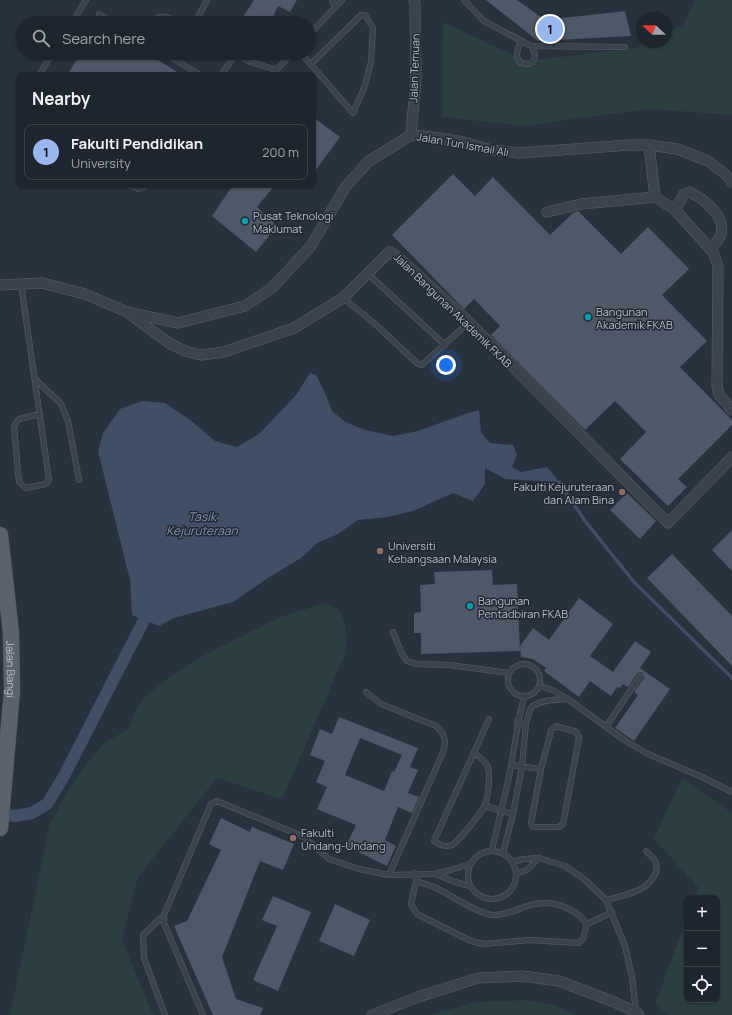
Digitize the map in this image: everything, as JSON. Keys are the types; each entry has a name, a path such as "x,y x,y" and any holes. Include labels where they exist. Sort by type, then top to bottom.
{"main road":[{"name":"Jalan Bangi","path":"0,535 11,633 12,691 0,828"}],"street":[{"name":"Jalan Temuan","path":"411,135 416,78 414,0"},
{"name":"Jalan Tun Ismail Ali","path":"1,284 42,283 85,294 127,312 178,322 244,306 272,288 311,246 346,186 369,162 411,135 440,138 492,150 519,154 630,145 649,145 677,149 708,161 725,174 732,182"},
{"path":"649,145 655,197"},
{"path":"675,210 684,194 689,192 698,196 719,216 722,226 721,235 710,249"},
{"path":"547,212 581,204 655,197 675,210 713,252 718,266 717,386 719,395 732,410"},
{"name":"Jalan Bangunan Akademik FKAB","path":"127,312 169,343 185,351 201,355 224,352 294,328 343,298 388,252 395,253 468,322 668,523 732,457"},
{"path":"372,1015 418,997 478,978 522,976 559,981 638,1014"}],"lane":[{"path":"76,16 86,0"},
{"path":"199,16 207,0"},
{"path":"332,0 336,7"},
{"path":"316,28 342,0"},
{"path":"464,0 484,21 532,46 625,47"},
{"path":"307,60 353,113 364,88 371,62 373,28 365,15 361,14 316,59"},
{"path":"521,41 516,54 517,58 523,64 530,64 534,60 535,55 532,46"},
{"path":"41,72 49,60"},
{"path":"175,60 195,72"},
{"path":"223,72 231,60"},
{"path":"247,60 276,70 285,60"},
{"path":"311,64 315,60"},
{"path":"367,273 445,345"},
{"path":"21,284 35,379 40,414 49,480 46,484 26,488 19,482 14,426 19,419 40,414"},
{"path":"343,298 374,323 422,366 468,322"},
{"path":"35,379 61,404 64,410 68,421 79,480"},
{"path":"393,632 402,654 407,661 416,664 449,665 509,673"},
{"path":"522,663 531,664 538,669 541,677 540,686 534,694 524,697 516,695 510,689 508,682 509,673 514,667 522,663"},
{"path":"606,727 640,676"},
{"path":"540,686 552,690 568,699 606,727 648,754 702,777 732,792"},
{"path":"366,692 381,704 436,726 445,741 444,750 389,875"},
{"path":"492,850 511,765 517,721 524,697"},
{"path":"503,853 513,814 522,766 526,723 530,711 533,706 544,702 568,699"},
{"path":"474,752 488,766 489,780 485,806 460,839 453,845 444,846 434,841 488,719"},
{"path":"517,721 526,723"},
{"path":"556,726 577,732 579,738 563,824 559,827 533,827 531,825 541,769 551,730 556,726"},
{"path":"511,765 541,769"},
{"path":"203,1015 164,923 164,915 211,804 216,801 304,837 329,859 359,869 389,875 434,874 470,864"},
{"path":"485,806 513,814"},
{"path":"434,874 470,886 485,898 496,898 506,894 513,885 516,874 512,862 503,853 492,850 480,854 470,864 468,874 470,886"},
{"path":"606,900 639,890 647,886 657,871 655,860 646,851"},
{"path":"512,862 524,859 539,858 565,866 584,878 606,900 625,946 638,1014"},
{"path":"516,874 527,870 539,858"},
{"path":"415,874 416,881 411,904 416,914 471,941 484,944 529,940 579,943 583,939 587,924 612,912"},
{"path":"416,881 440,890 465,904 492,916 507,914 528,906 543,903 565,906 582,917 587,924"},
{"path":"164,915 143,934 144,958 165,1015"}],"shaded area":[{"path":"695,0 732,0 732,115 648,109 524,126 442,117 443,22 526,61 636,48 672,48 672,30 683,25"},
{"path":"322,604 334,607 339,610 342,615 346,634 346,652 282,799 217,778 138,877 122,940 153,1015 10,1015 50,823 70,787 87,763 106,742 129,728 135,711 144,698 168,678 204,655 280,617"},
{"path":"682,778 732,813 732,1015 669,1015 655,1004 684,925 684,1003 720,1003 720,895 695,895 698,887 654,839"},
{"path":"526,1000 554,1005 576,1015 430,1015 475,1002"}],"water":[{"name":"Tasik Kejuruteraan","path":"310,373 316,375 332,411 345,422 365,430 393,436 418,431 479,410 481,432 490,443 513,445 517,455 512,467 521,472 547,467 559,482 505,479 485,468 485,484 473,501 453,493 413,511 388,517 358,520 338,534 317,543 301,558 233,602 174,618 159,626 132,615 130,580 98,451 103,433 120,409 142,401 165,403 189,419 215,441 237,447 259,434 296,395"}],"building":[{"path":"254,0 297,0 290,12 278,6 273,16 244,16"},
{"path":"486,0 517,0 545,20 625,11 631,36 538,41"},
{"path":"77,60 158,60 177,72 69,72"},
{"path":"316,119 340,137 316,170"},
{"name":"Bangunan Akademik FKAB","path":"453,174 475,196 493,177 550,235 573,213 578,211 621,254 648,227 689,269 662,295 707,341 680,367 732,420 732,425 678,479 687,487 668,506 620,459 646,432 615,401 585,430 491,335 500,326 474,299 464,309 392,235"},
{"name":"Pusat Teknologi Maklumat","path":"231,188 273,188 257,207 277,226 256,252 212,216"},
{"path":"627,493 656,521 640,539 610,510"},
{"path":"732,530 732,571 712,550"},
{"path":"672,554 732,616 732,666 647,578"},
{"name":"Bangunan Pentadbiran FKAB","path":"492,570 493,585 517,584 520,651 421,654 421,633 414,633 414,613 421,612 420,585 435,584 434,572"},
{"path":"579,598 613,624 590,656 613,672 635,641 651,652 640,668 670,689 634,741 615,728 638,695 634,692 644,678 643,673 637,673 628,687 623,684 620,688 617,687 611,696 590,681 579,697 544,671 546,668 533,659 521,657 520,646 533,628 549,640"},
{"path":"339,717 418,748 410,767 418,770 408,793 419,797 412,813 398,807 385,840 396,846 387,866 346,846 356,825 317,809 327,787 316,782 325,761 310,755 320,729 332,734","holes":["360,738 402,755 394,772 392,771 384,791 345,775"]},
{"path":"221,818 250,832 252,827 294,844 283,870 260,861 222,957 236,999 263,1008 260,1015 213,1015 174,926 187,921 221,850 209,844"},
{"path":"273,896 311,912 278,991 253,980 277,926 262,920"},
{"path":"335,904 370,920 354,956 319,941"}],"waterway":[{"path":"559,482 585,521 634,582 732,678"},
{"path":"0,814 15,816 32,813 47,804 64,776 144,620"}],"place":[{"name":"Fakulti Pendidikan","path":"550,29"},
{"name":"Pusat Teknologi Maklumat","path":"245,221"},
{"name":"Bangunan Akademik FKAB","path":"588,317"},
{"name":"Fakulti Kejuruteraan dan Alam Bina","path":"622,492"},
{"name":"Universiti Kebangsaan Malaysia","path":"380,551"},
{"name":"Bangunan Pentadbiran FKAB","path":"470,606"},
{"name":"Fakulti Undang-Undang","path":"293,838"}]}
